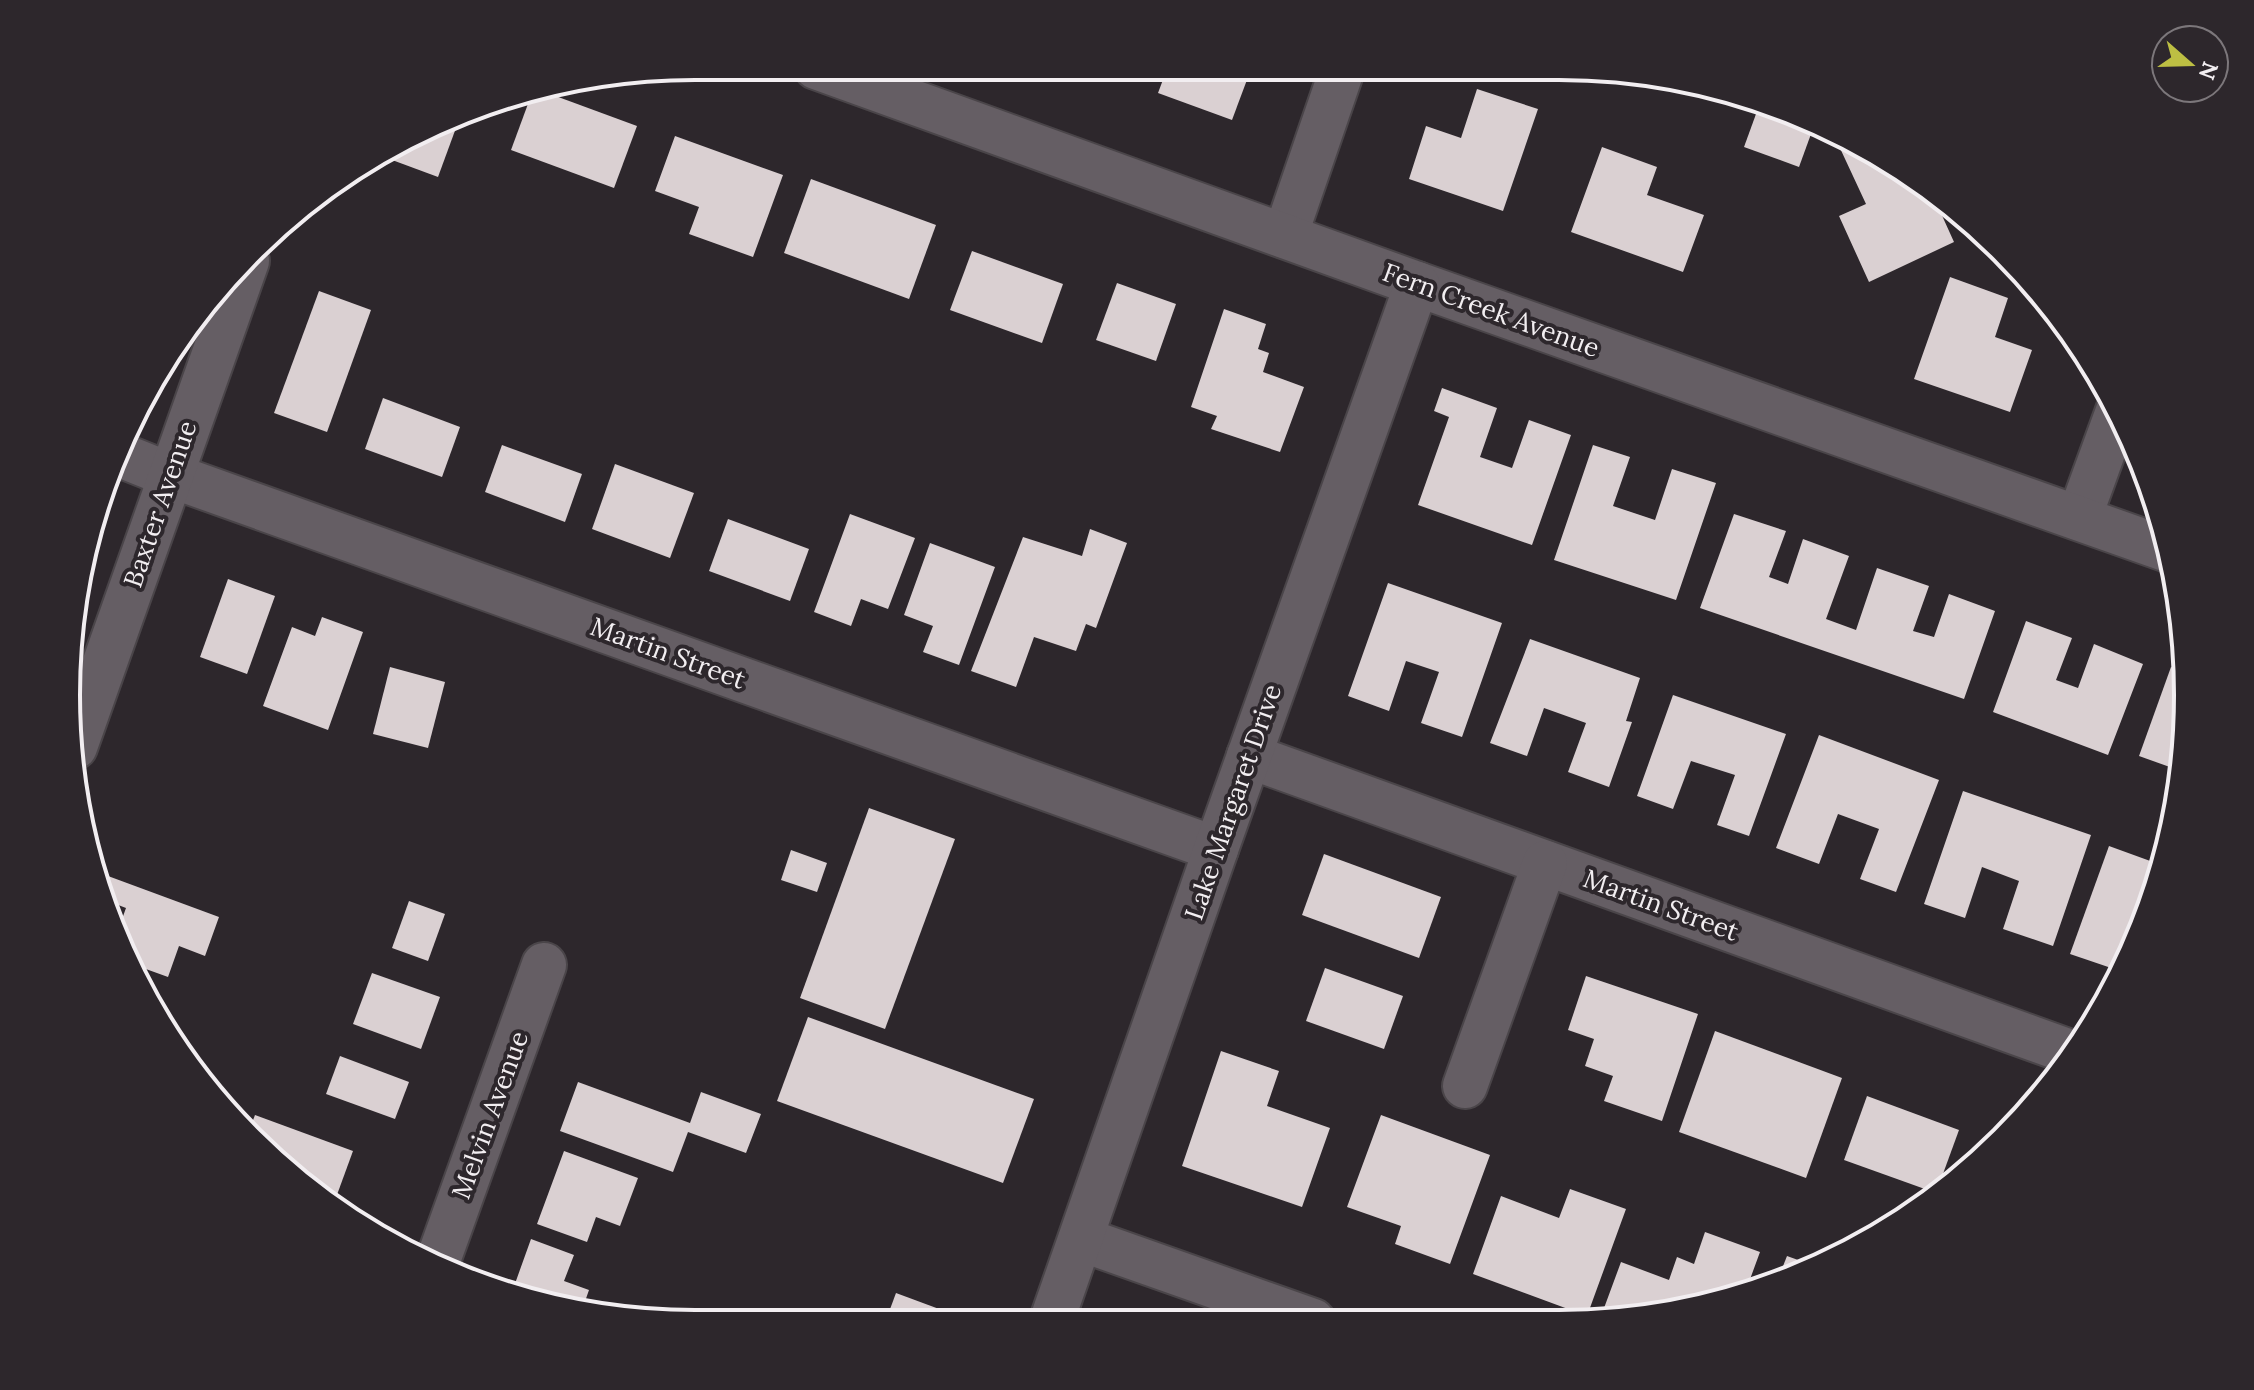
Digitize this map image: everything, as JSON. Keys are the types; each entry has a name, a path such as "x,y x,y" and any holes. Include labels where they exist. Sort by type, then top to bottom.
{"street":[{"name":"Fern Creek Avenue","path":"862,80 1417,284 2155,545"},
{"path":"1285,236 1339,80"},
{"name":"Baxter Avenue","path":"81,730 239,283"},
{"name":"Lake Margaret Drive","path":"1056,1310 1417,284"},
{"path":"2079,518 2112,426"},
{"name":"Martin Street","path":"128,458 1216,849"},
{"name":"Martin Street","path":"1249,756 2061,1049"},
{"path":"1465,1086 1545,863"},
{"name":"Melvin Avenue","path":"440,1254 544,965"},
{"path":"1081,1239 1282,1310"}],"building":[{"path":"1163,80 1247,80 1232,120 1158,93"},
{"path":"1477,89 1538,109 1503,211 1409,179 1426,126 1461,138"},
{"path":"556,96 637,126 614,188 511,150 528,103"},
{"path":"1756,113 1811,134 1799,167 1744,147"},
{"path":"456,129 438,177 391,160"},
{"path":"675,136 783,175 753,257 689,234 699,207 655,191"},
{"path":"1602,147 1657,167 1647,195 1704,215 1683,272 1571,232"},
{"path":"1840,148 1867,162 1933,207 1941,214 1954,242 1869,282 1839,216 1866,204"},
{"path":"811,179 936,225 909,299 784,253"},
{"path":"972,251 1063,284 1042,343 950,310"},
{"path":"1950,277 2008,298 1995,337 2032,350 2010,412 1914,379"},
{"path":"1117,283 1176,304 1156,361 1096,340"},
{"path":"319,291 371,310 327,432 274,413"},
{"path":"1224,309 1266,324 1258,349 1269,353 1263,372 1304,387 1280,452 1211,429 1217,416 1191,407"},
{"path":"1442,388 1497,408 1480,457 1512,468 1529,420 1571,435 1532,545 1418,505 1449,417 1434,411"},
{"path":"383,398 460,427 442,477 365,449"},
{"path":"502,445 582,474 565,522 485,492"},
{"path":"1593,445 1630,457 1613,506 1655,520 1672,469 1716,483 1676,600 1554,560"},
{"path":"615,464 694,493 670,558 592,529"},
{"path":"850,514 915,538 888,609 861,599 851,626 814,612"},
{"path":"1734,514 1786,531 1769,577 1788,584 1803,539 1849,556 1826,619 1856,630 1877,568 1929,586 1913,631 1934,637 1949,594 1995,611 1964,699 1700,608"},
{"path":"728,519 809,549 790,601 709,571"},
{"path":"1090,529 1127,543 1096,628 1086,624 1076,651 1034,637 1016,687 971,671 1023,537 1082,556"},
{"path":"930,543 995,567 959,665 923,652 933,626 904,615"},
{"path":"228,579 275,596 247,674 200,657"},
{"path":"1388,583 1502,623 1462,737 1421,723 1439,672 1406,661 1389,711 1348,696"},
{"path":"322,617 363,632 328,730 263,706 292,627 315,636"},
{"path":"2026,621 2072,638 2056,680 2078,688 2094,644 2143,664 2108,755 1993,712"},
{"path":"1530,639 1640,678 1626,721 1632,722 1609,787 1568,772 1586,723 1544,708 1527,756 1490,743"},
{"path":"390,667 445,682 428,748 373,734"},
{"path":"2171,667 2173,668 2170,767 2139,756"},
{"path":"1673,695 1786,734 1749,836 1717,825 1735,775 1691,761 1673,809 1637,796"},
{"path":"1819,735 1939,780 1896,892 1860,879 1879,829 1838,814 1819,864 1776,848"},
{"path":"1963,791 2091,835 2053,946 2003,929 2019,881 1982,867 1965,918 1924,904"},
{"path":"869,808 955,839 885,1029 800,998"},
{"path":"2109,846 2151,861 2111,968 2070,954"},
{"path":"791,850 827,863 817,892 781,880"},
{"path":"1324,854 1441,897 1419,958 1302,915"},
{"path":"108,876 219,917 205,956 179,946 168,977 144,968 122,918 126,908 117,905"},
{"path":"409,901 445,914 428,961 392,948"},
{"path":"1325,968 1403,996 1384,1049 1306,1021"},
{"path":"372,973 440,997 421,1049 353,1024"},
{"path":"1586,976 1698,1014 1662,1121 1604,1101 1613,1076 1585,1066 1594,1039 1568,1030"},
{"path":"808,1017 1034,1099 1003,1183 777,1101"},
{"path":"1715,1031 1842,1078 1806,1178 1679,1132"},
{"path":"1221,1051 1279,1071 1267,1106 1330,1128 1302,1207 1182,1166"},
{"path":"340,1056 409,1082 395,1119 326,1094"},
{"path":"578,1082 690,1123 701,1092 761,1114 746,1153 688,1132 673,1172 560,1131"},
{"path":"1867,1096 1959,1130 1943,1175 1925,1189 1844,1160"},
{"path":"255,1115 353,1151 337,1195 290,1157 252,1122"},
{"path":"1381,1115 1490,1155 1450,1264 1395,1244 1401,1226 1347,1207"},
{"path":"564,1151 638,1178 620,1226 596,1217 587,1242 537,1224"},
{"path":"1570,1189 1626,1209 1589,1309 1570,1310 1473,1274 1501,1196 1559,1218"},
{"path":"1705,1232 1760,1252 1750,1279 1679,1298 1604,1309 1621,1262 1669,1280 1677,1257 1694,1264"},
{"path":"531,1239 574,1255 564,1281 589,1290 586,1300 515,1283"},
{"path":"1787,1256 1800,1261 1794,1263 1783,1267"},
{"path":"896,1293 942,1310 890,1310"}]}
